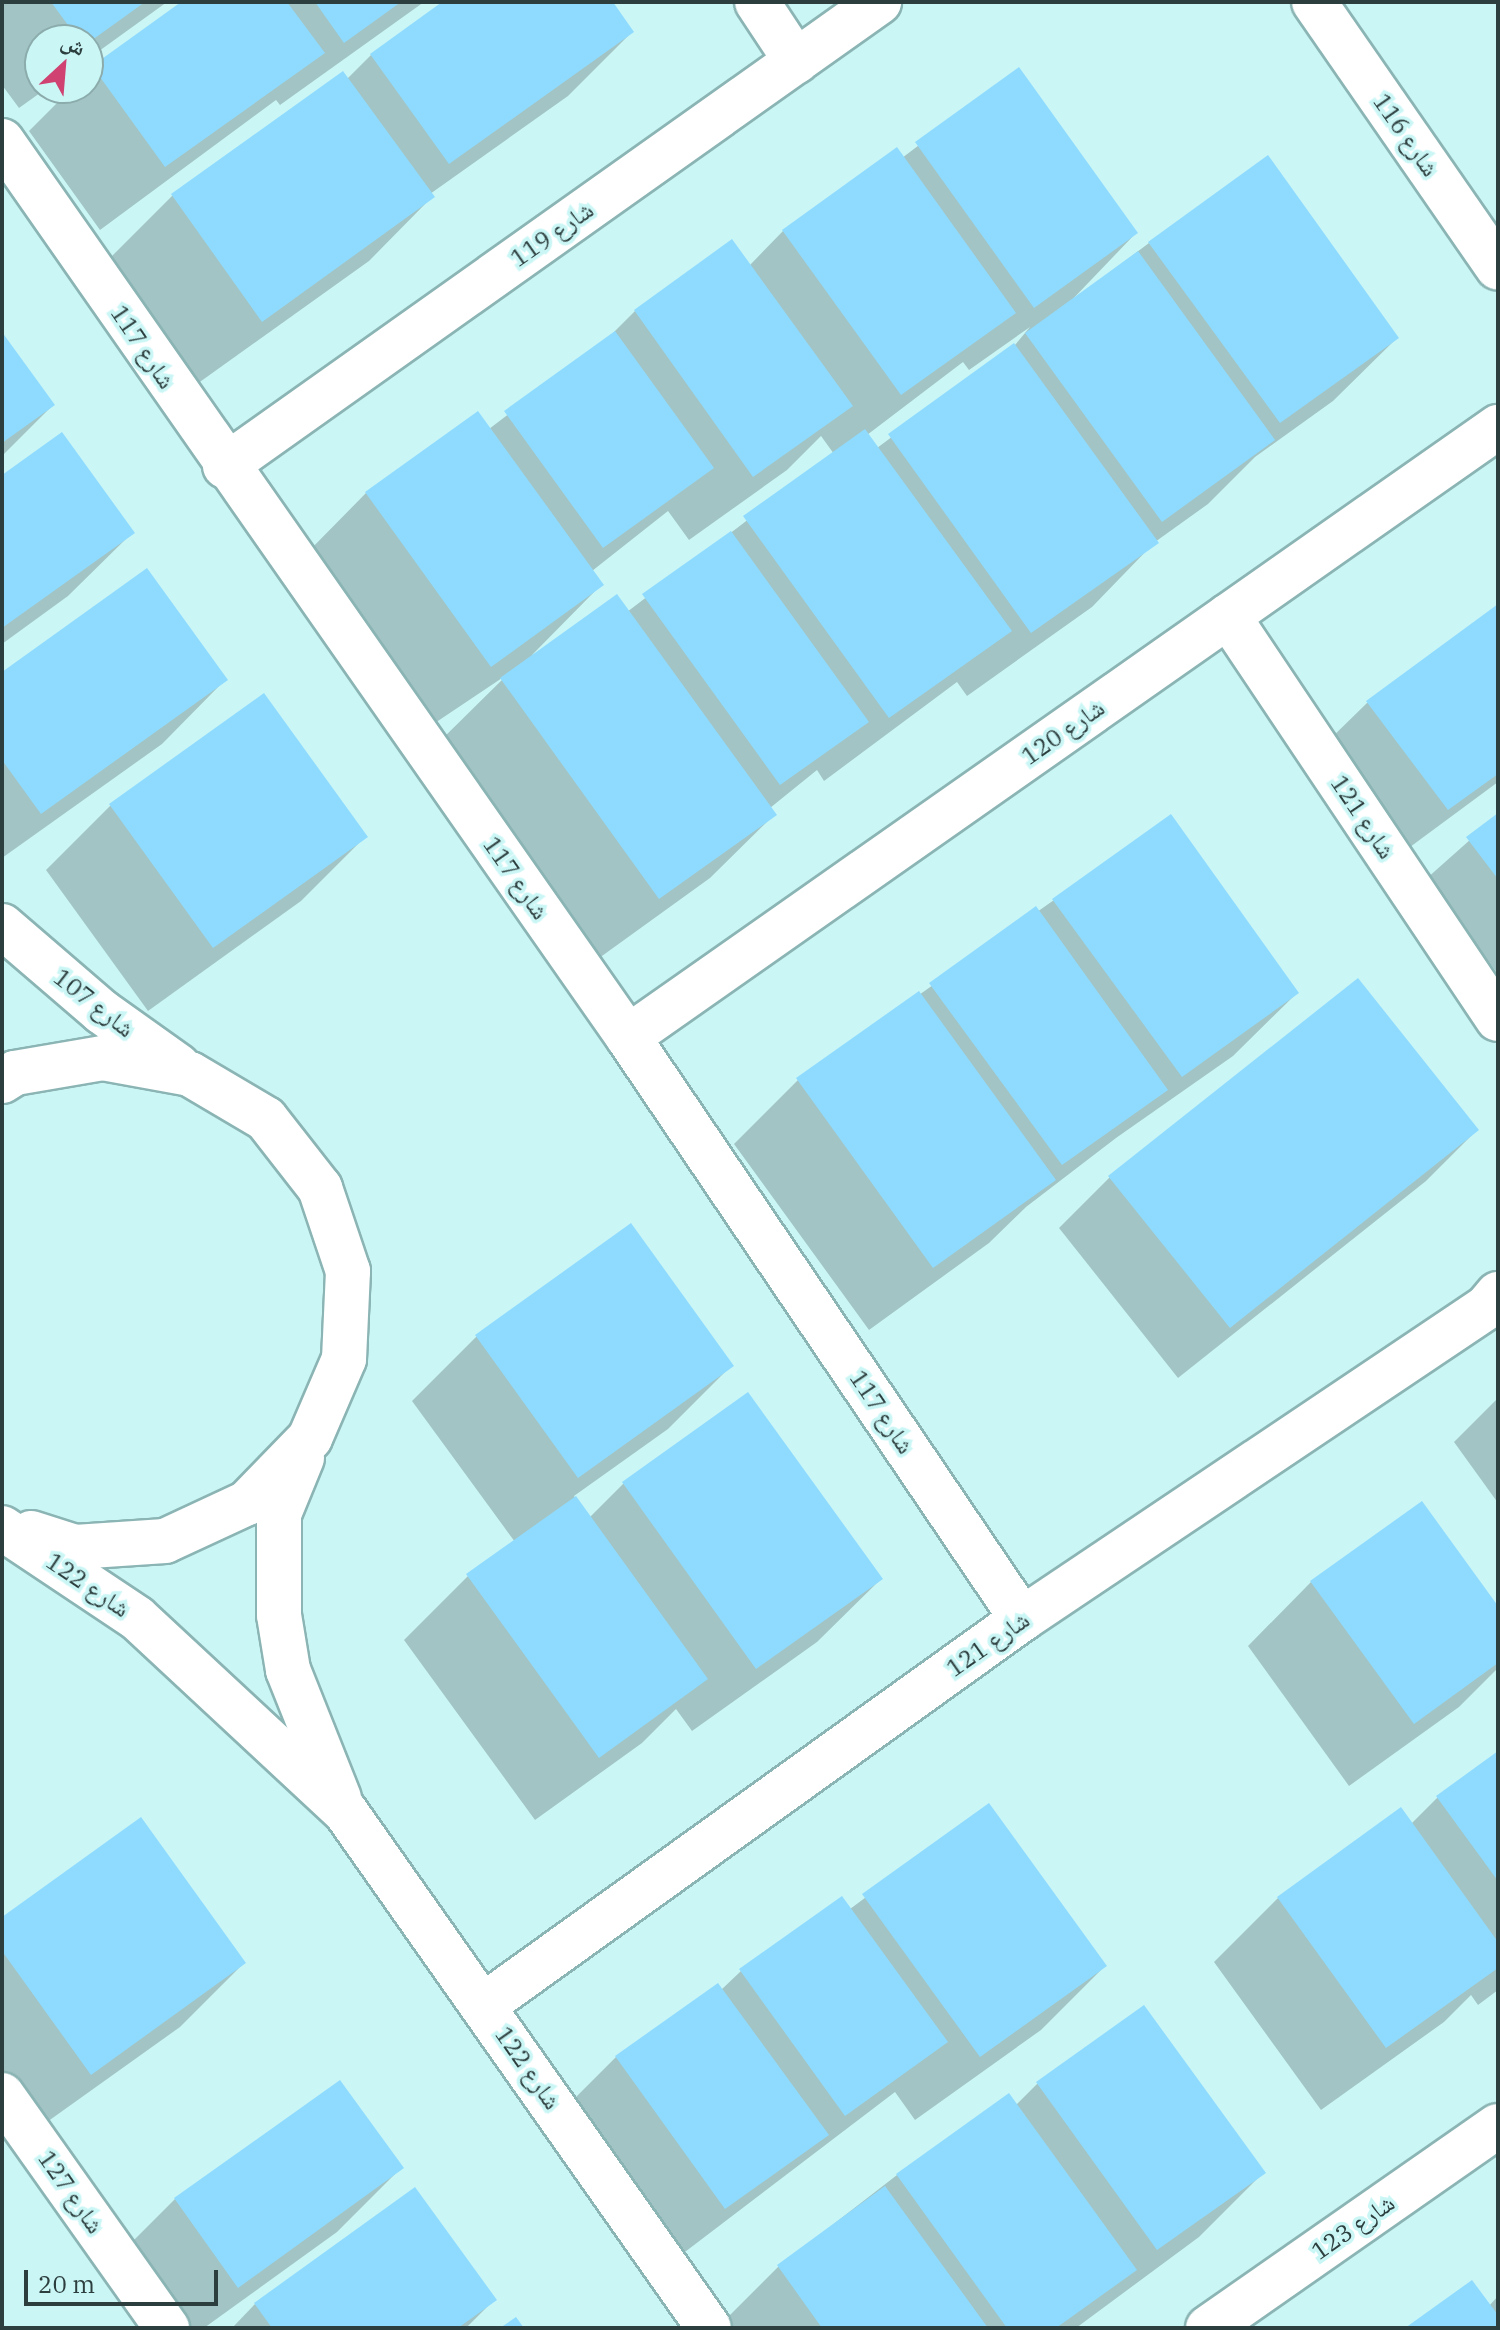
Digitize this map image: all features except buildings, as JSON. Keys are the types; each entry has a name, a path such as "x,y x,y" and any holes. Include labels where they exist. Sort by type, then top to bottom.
{"street":[{"path":"757,2 796,61"},
{"name":"شارع 119","path":"225,466 879,2"},
{"name":"شارع 116","path":"1314,2 1498,268"},
{"name":"شارع 117","path":"2,141 225,466 628,1037 1022,1619"},
{"name":"شارع 120","path":"628,1037 1498,427"},
{"name":"شارع 121","path":"1228,616 1498,1019"},
{"name":"شارع 107","path":"2,926 102,1012 190,1074 266,1119 320,1188 348,1271 344,1359 310,1438"},
{"path":"2,1081 15,1073 103,1058 190,1074"},
{"name":"شارع 121","path":"484,2005 1022,1619 1487,1307 1498,1294"},
{"path":"2,1526 75,1547 165,1541 247,1503 310,1438"},
{"name":"شارع 122","path":"310,1438 279,1514 279,1615 288,1670 345,1811"},
{"name":"شارع 122","path":"2,1526 137,1618 345,1811 709,2328"},
{"name":"شارع 127","path":"2,2095 167,2328"},
{"name":"شارع 123","path":"1208,2328 1252,2316 1498,2126"}]}
